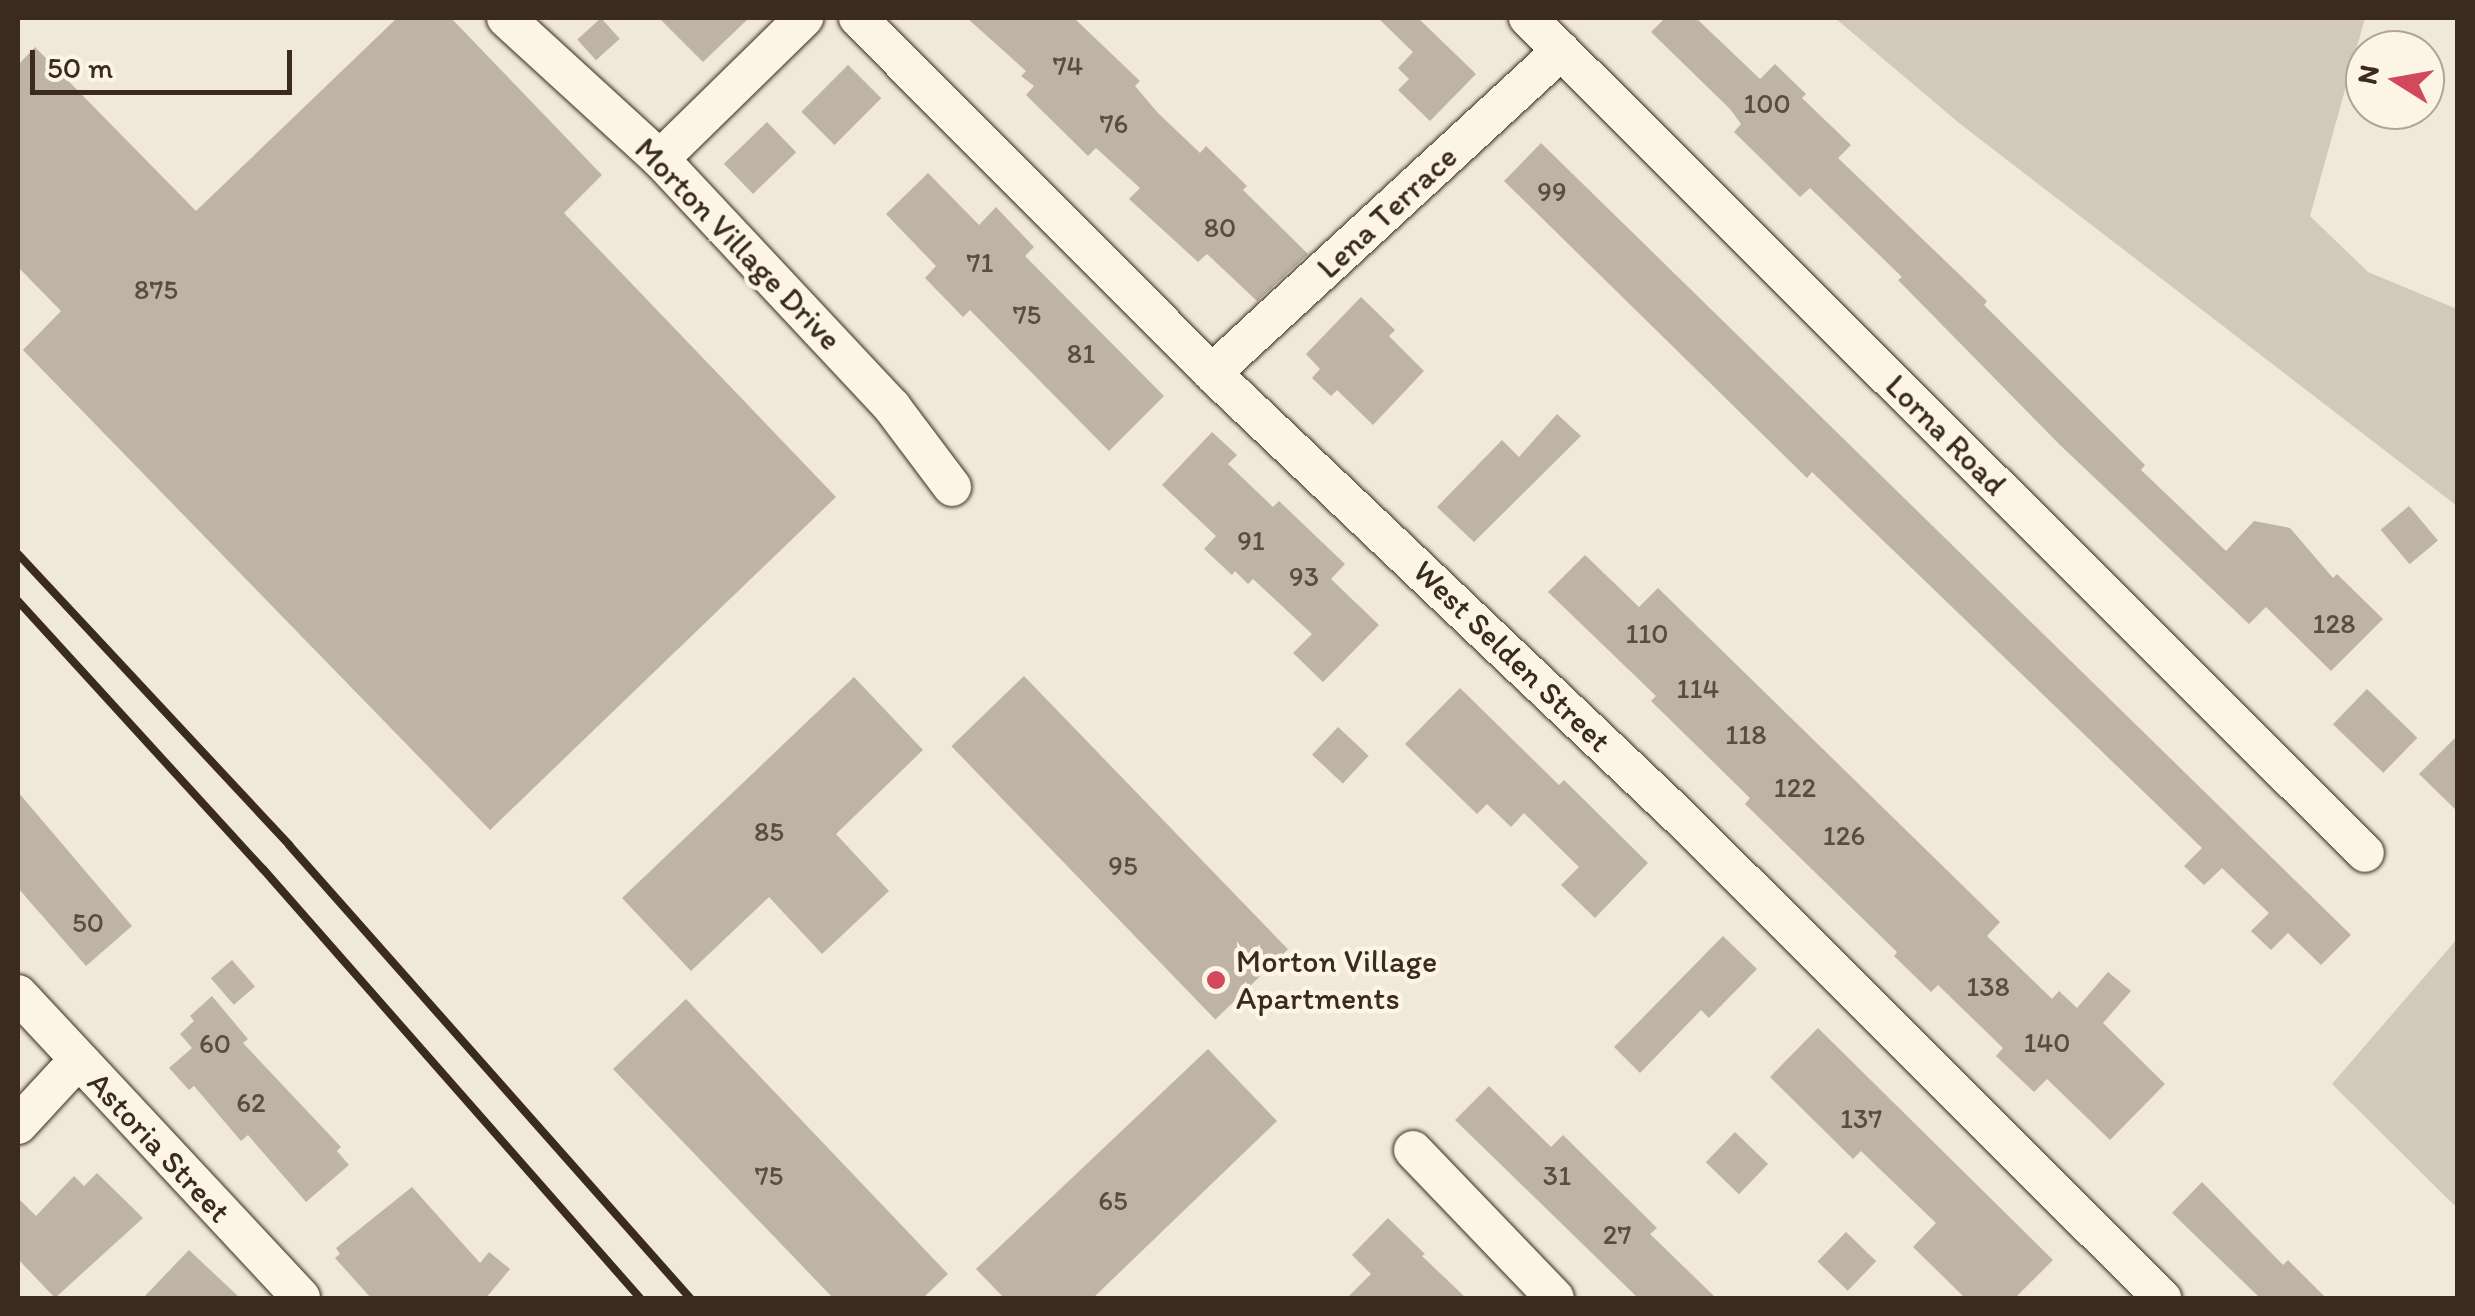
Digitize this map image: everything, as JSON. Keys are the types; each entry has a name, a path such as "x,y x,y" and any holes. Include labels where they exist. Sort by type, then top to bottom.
{"street":[{"name":"Morton Village Drive","path":"506,18 660,159 892,407 952,487"},
{"path":"660,159 804,18"},
{"name":"West Selden Street","path":"858,18 1212,373 1668,805 2162,1298"},
{"name":"Lorna Road","path":"1528,18 2365,853"},
{"name":"Lena Terrace","path":"1212,373 1561,50"},
{"name":"Astoria Street","path":"18,994 301,1298"},
{"path":"18,1125 78,1060"},
{"path":"1413,1150 1555,1298"}],"shaded area":[{"path":"1835,18 2365,18 2362,30 2345,30 2345,90 2310,216 2368,272 2457,309 2457,506 1959,123"},
{"path":"2457,939 2457,1208 2332,1084"}],"building":[{"path":"397,18 451,18 602,175 564,213 836,497 490,830 23,350 61,311 18,267 18,65 35,47 196,211"},
{"path":"601,18 620,39 596,60 577,39"},
{"path":"659,18 749,18 703,62"},
{"path":"967,18 1074,18 1140,81 1135,86 1158,113 1200,153 1206,146 1247,186 1243,190 1308,254 1257,301 1207,254 1198,262 1129,199 1140,188 1096,148 1088,156 1026,95 1034,86 1021,76 1026,71"},
{"path":"1378,18 1418,18 1476,74 1430,121 1398,90 1409,79 1398,68 1413,52"},
{"path":"1665,18 1696,18 1760,79 1775,64 1806,94 1802,98 1851,145 1838,158 1987,301 1984,305 2145,465 2141,470 2226,551 2254,521 2290,528 2333,578 2337,574 2383,619 2331,671 2266,607 2249,624 2059,444 1898,280 1902,277 1810,188 1800,197 1734,132 1741,124 1730,109 1651,32"},
{"path":"848,65 881,98 835,145 801,112"},
{"path":"767,122 796,152 753,194 724,164"},
{"path":"1541,143 2351,935 2321,965 2288,933 2271,950 2251,931 2269,913 2222,868 2204,885 2184,866 2202,848 1812,472 1807,478 1504,181"},
{"path":"928,173 979,225 996,207 1034,247 1025,256 1164,396 1109,451 970,310 963,317 925,278 936,266 886,214"},
{"path":"1361,297 1395,330 1389,336 1424,371 1373,425 1337,390 1331,396 1312,378 1320,369 1306,354"},
{"path":"1557,414 1581,436 1474,542 1437,507 1502,440 1519,457"},
{"path":"1212,432 1237,455 1228,464 1273,507 1279,501 1345,564 1331,579 1379,625 1323,682 1293,653 1312,634 1253,579 1248,584 1235,571 1232,575 1204,549 1216,536 1162,485"},
{"path":"2409,506 2438,540 2410,564 2381,530"},
{"path":"1585,555 1639,607 1658,588 2000,922 1987,936 2052,999 2059,991 2077,1008 2108,972 2131,991 2103,1023 2165,1084 2110,1140 2047,1079 2034,1092 1996,1056 2003,1048 1938,985 1931,992 1894,956 1897,952 1745,804 1750,798 1651,701 1656,696 1548,592"},
{"path":"1024,676 1288,949 1215,1020 951,746"},
{"path":"854,677 923,750 836,834 889,891 822,954 769,897 691,971 622,898"},
{"path":"1460,688 1559,785 1564,780 1648,863 1595,918 1561,885 1579,867 1524,813 1511,827 1487,804 1477,814 1405,744"},
{"path":"2367,689 2417,738 2383,773 2333,724"},
{"path":"1338,727 1369,756 1343,783 1312,755"},
{"path":"2458,735 2458,812 2419,774"},
{"path":"18,792 132,926 86,966 18,888"},
{"path":"1723,936 1757,969 1709,1018 1701,1010 1640,1073 1614,1047"},
{"path":"232,960 255,986 234,1005 211,978"},
{"path":"212,996 248,1039 243,1043 341,1147 337,1151 349,1165 306,1202 248,1135 241,1141 194,1086 189,1090 169,1068 192,1048 180,1034 194,1021 190,1016"},
{"path":"686,999 948,1274 923,1298 833,1298 613,1069"},
{"path":"1818,1028 2053,1260 2015,1298 1965,1298 1913,1247 1936,1223 1861,1151 1853,1159 1770,1077"},
{"path":"1208,1049 1277,1121 1093,1298 1004,1298 976,1269"},
{"path":"1489,1086 1551,1147 1563,1135 1657,1228 1650,1234 1716,1298 1638,1298 1455,1120"},
{"path":"1735,1132 1768,1164 1739,1194 1706,1162"},
{"path":"97,1173 143,1218 55,1298 18,1259 18,1198 36,1216 74,1176 84,1186"},
{"path":"2202,1182 2283,1265 2288,1260 2326,1298 2260,1298 2172,1213"},
{"path":"412,1187 480,1263 489,1252 510,1269 486,1298 371,1298 335,1258 340,1254 336,1248"},
{"path":"1388,1218 1466,1298 1347,1298 1371,1274 1352,1255"},
{"path":"1846,1232 1876,1261 1848,1291 1818,1261"},
{"path":"189,1250 240,1298 143,1298"}],"railway":[{"path":"18,554 289,845 690,1298"},
{"path":"18,601 263,869 640,1298"}],"place":[{"name":"Morton Village Apartments","path":"1216,980"}]}
